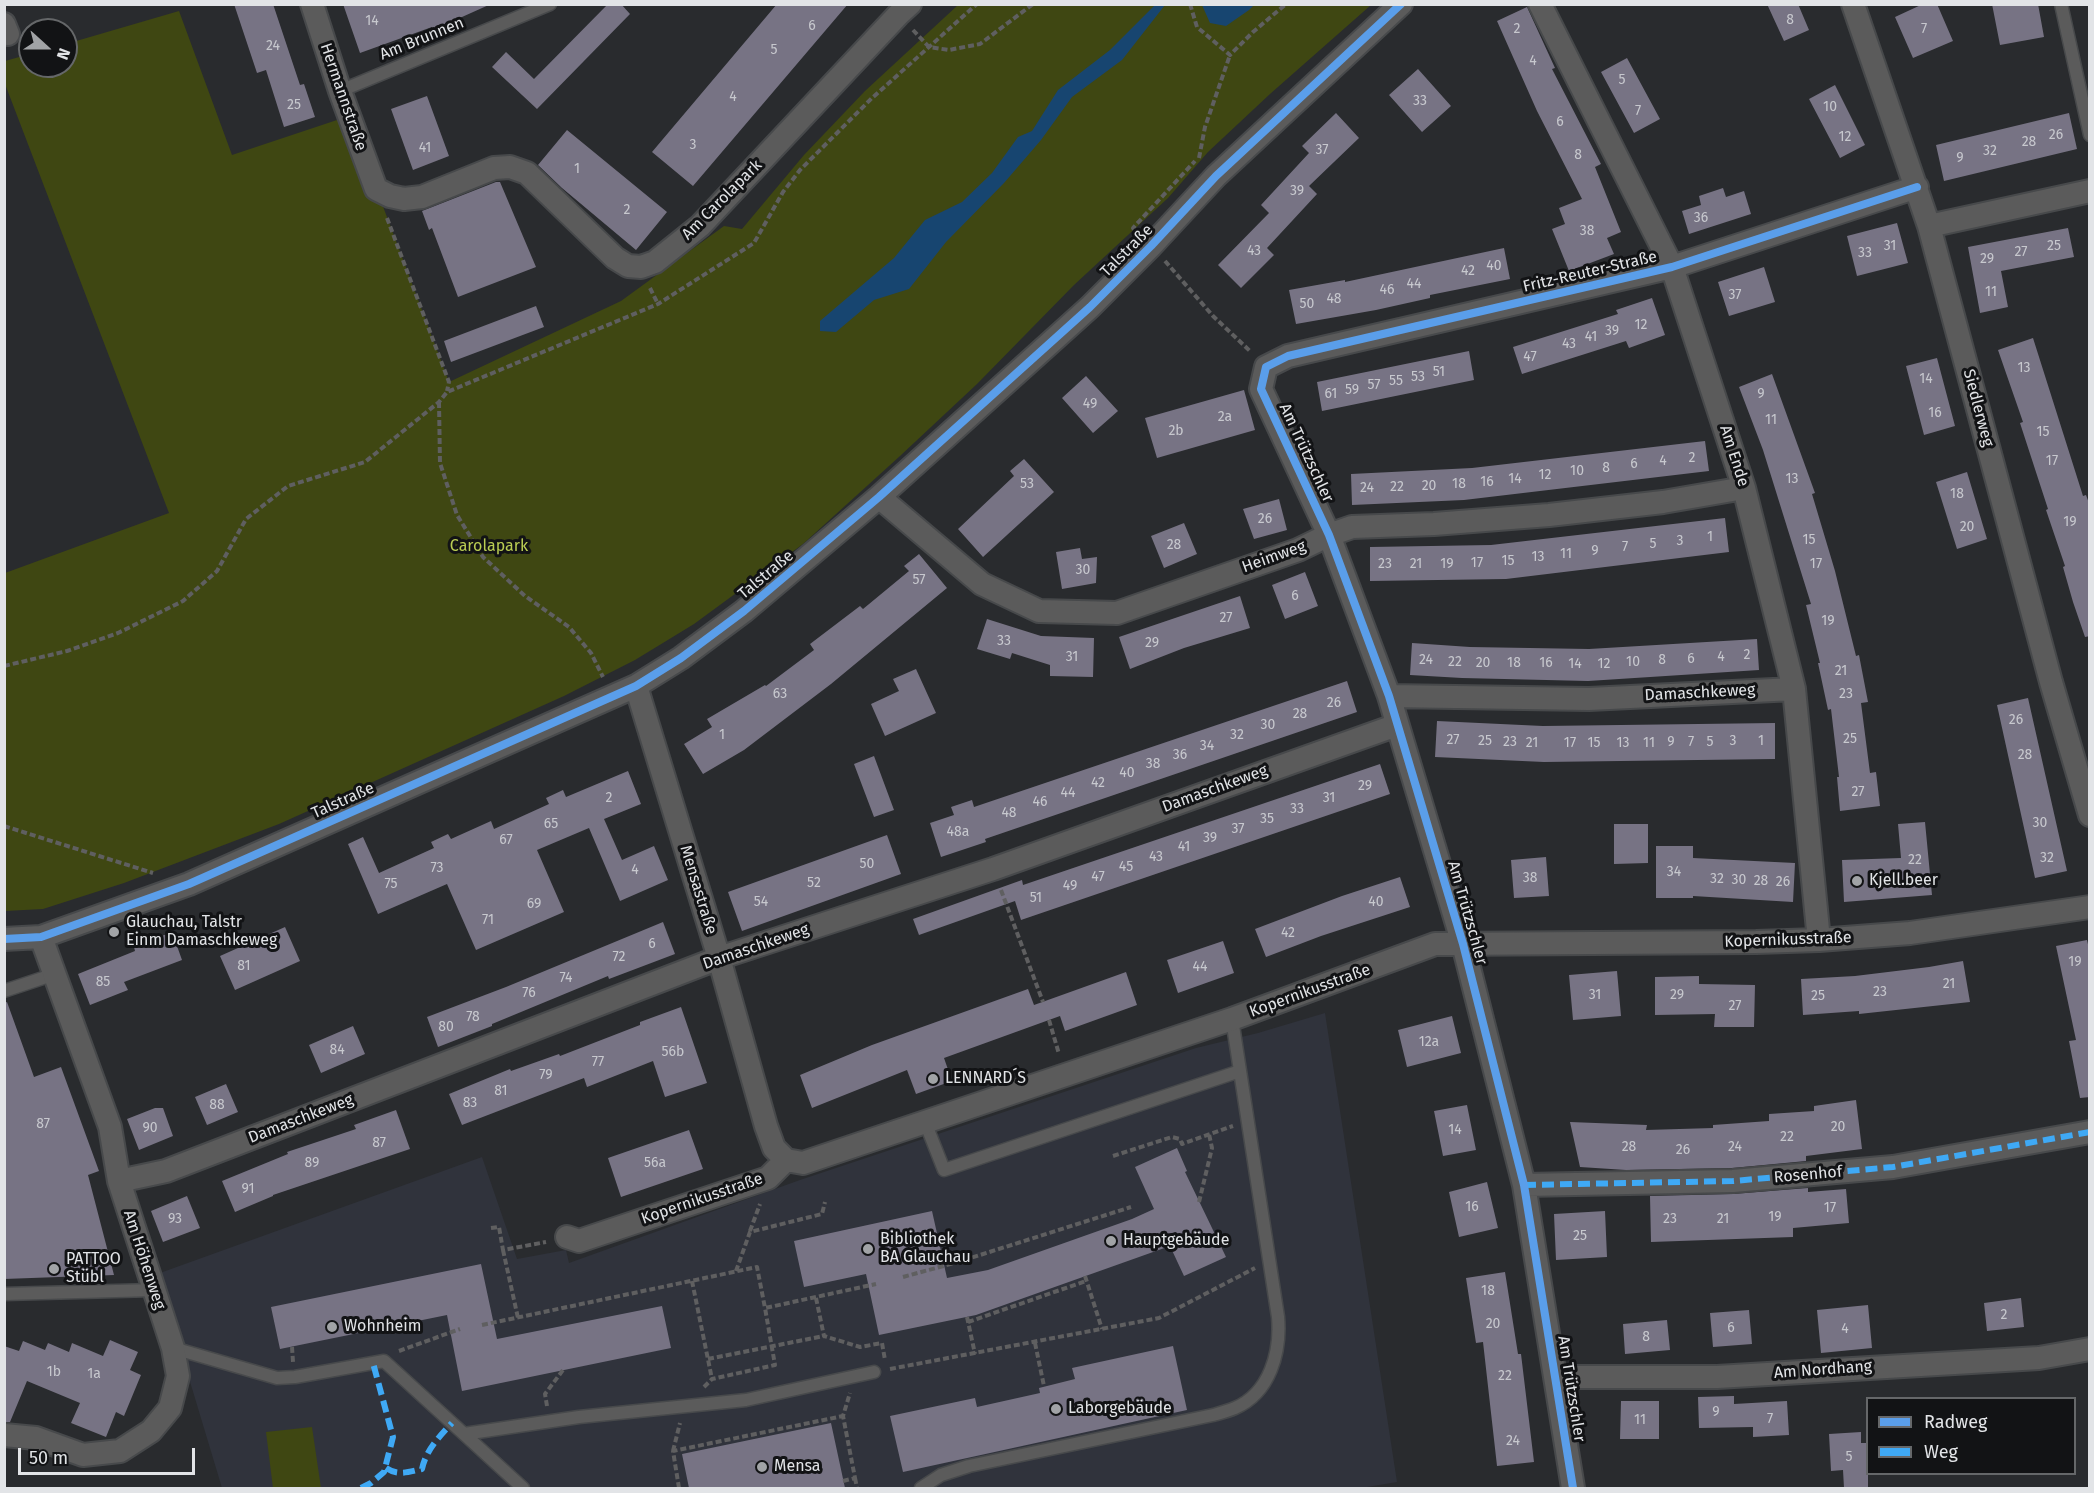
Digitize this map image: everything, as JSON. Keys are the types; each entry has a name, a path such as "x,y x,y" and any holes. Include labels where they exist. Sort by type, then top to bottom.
{"street":[{"name":"Hermannstraße","path":"312,4 340,91 376,189"},
{"name":"Am Carolapark","path":"376,189 390,196 404,199 422,197 494,168 510,167 526,173 615,258 628,266 641,267 655,262 700,226 910,4"},
{"name":"Talstraße","path":"4,939 41,937 189,884 636,686 681,658 744,611 879,497 1090,307 1216,176 1401,4"},
{"name":"Am Ende","path":"1539,4 1671,267 1744,488 1794,689 1819,940"},
{"name":"Siedlerweg","path":"1854,4 1929,226 2048,671 2090,815"},
{"name":"Fritz-Reuter-Straße","path":"1266,367 1288,356 1671,267 1917,187"},
{"path":"1929,226 2090,191"},
{"name":"Am Trützschler","path":"1266,367 1261,388 1329,535 1389,696 1463,944 1524,1185 1573,1488"},
{"name":"Heimweg","path":"879,497 982,584 1039,611 1117,612 1298,550 1352,527 1434,524 1549,514 1663,502 1744,488"},
{"name":"Mensastraße","path":"636,686 719,958 766,1126 774,1148 786,1160"},
{"name":"Damaschkeweg","path":"1389,696 1589,699 1794,689"},
{"name":"Damaschkeweg","path":"120,1181 166,1171 719,958 993,868 1397,725"},
{"name":"Kopernikusstraße","path":"567,1238 579,1241 768,1178 786,1160 803,1163 1232,1019 1435,944 1819,940 1910,933 2090,907"},
{"name":"Am Höhenweg","path":"4,1435 36,1438 84,1455 120,1451 151,1431 170,1408 178,1376 173,1348 120,1181 110,1127 41,937"},
{"name":"Rosenhof","path":"1524,1185 1733,1181 1893,1167 2090,1132"},
{"name":"Am Nordhang","path":"1555,1377 1717,1377 2039,1358 2090,1349"}],"lane":[{"name":"Am Brunnen","path":"340,91 550,4"},
{"path":"2061,4 2090,135"},
{"path":"4,991 55,974"},
{"path":"921,1488 941,1475 969,1466 1213,1415 1236,1408 1255,1394 1274,1367 1279,1337 1232,1019"},
{"path":"925,1122 944,1170 1240,1071"},
{"path":"4,1294 154,1290"},
{"path":"173,1348 277,1378 295,1377 384,1361 523,1488"},
{"path":"464,1434 746,1400 874,1372"}],"path":[{"path":"447,392 658,303 754,243 783,192 800,170 872,98 977,4"},
{"path":"930,47 949,50 980,44 1033,4"},
{"path":"1190,4 1197,27 1230,55"},
{"path":"1198,158 1205,127 1230,55 1286,4"},
{"path":"4,666 67,651 118,633 183,601 217,570 246,519 288,486 365,462 440,402 447,392 449,382 376,189"},
{"path":"1151,246 1213,316 1266,367"},
{"path":"440,402 440,463 457,515 483,557 525,596 569,627 591,653 613,696"},
{"path":"4,826 189,884"},
{"path":"993,868 1043,1002"},
{"path":"1049,1020 1065,1075"},
{"path":"1113,1156 1172,1137 1180,1139 1182,1144 1248,1121"},
{"path":"1199,1202 1212,1148 1209,1134"},
{"path":"750,1232 822,1214 825,1202"},
{"path":"903,1277 958,1262 1131,1207"},
{"path":"736,1271 757,1213"},
{"path":"491,1228 499,1227 518,1317"},
{"path":"503,1250 523,1246"},
{"path":"708,1359 824,1336 860,1347 882,1343 887,1369 975,1354 1159,1318 1269,1260"},
{"path":"482,1325 757,1267 775,1365 712,1379 692,1281"},
{"path":"968,1322 1086,1278 1102,1329"},
{"path":"765,1308 876,1284"},
{"path":"816,1298 824,1336"},
{"path":"967,1317 975,1354"},
{"path":"389,1366 399,1350 460,1329"},
{"path":"1035,1343 1044,1386"},
{"path":"292,1347 293,1362"},
{"path":"549,1422 545,1394 563,1370"},
{"path":"679,1488 673,1451 685,1407"},
{"path":"673,1451 843,1416 857,1488"},
{"path":"843,1481 855,1478"}],"shaded area":[{"path":"1325,1013 1397,1482 1361,1488 222,1488 185,1365 184,1341 160,1273 482,1157 517,1259 566,1250 569,1263 800,1180 1196,1048"}],"green space":[{"name":"Carolapark","path":"958,5 1371,5 1208,152 1168,198 1074,285 977,384 900,456 803,544 694,624 635,660 564,696 279,824 124,883 43,909 5,911 5,573 169,513 5,84 5,61 18,57 18,78 78,78 78,40 179,11 232,155 349,116 449,382 621,301 724,226 742,229 804,155 865,91"},
{"path":"312,1427 321,1488 273,1488 266,1432"}],"water":[{"path":"1156,4 1165,5 1122,60 1072,97 1041,140 1004,183 946,242 909,289 874,300 836,332 820,331 820,321 894,258 925,220 962,202 992,173 1018,137 1032,131 1058,90 1110,50"},
{"path":"1202,5 1254,5 1226,26 1210,23"}],"building":[{"path":"234,4 273,4 300,85 304,84 315,117 284,127 266,70 257,73"},
{"path":"343,4 491,4 433,30 432,27 360,53"},
{"path":"608,4 621,4 630,14 537,109 492,67 506,52 534,79"},
{"path":"777,4 848,4 693,186 652,152"},
{"path":"1767,4 1798,4 1809,30 1784,41"},
{"path":"1923,4 1937,4 1953,41 1913,58 1895,17"},
{"path":"1992,4 2038,4 2044,37 2000,45"},
{"path":"1527,7 1555,68 1552,69 1601,164 1595,167 1621,232 1607,238 1614,254 1569,271 1552,229 1565,224 1559,208 1582,199 1537,111 1497,21"},
{"path":"1627,58 1660,119 1634,133 1601,72"},
{"path":"1418,69 1451,106 1422,132 1389,95"},
{"path":"1835,85 1865,145 1840,158 1809,99"},
{"path":"427,96 449,156 413,170 391,109"},
{"path":"1336,113 1359,138 1309,186 1317,194 1267,248 1274,255 1241,288 1218,265 1269,213 1261,205 1309,153 1302,146"},
{"path":"2069,113 2077,149 1944,181 1936,145"},
{"path":"567,130 667,212 636,250 538,165"},
{"path":"500,182 536,267 458,297 432,228 429,230 422,211"},
{"path":"1723,188 1726,197 1744,191 1751,214 1689,234 1682,211 1701,205 1699,196"},
{"path":"1897,223 1908,263 1857,276 1847,236"},
{"path":"2068,228 2074,257 2001,271 2008,307 1980,313 1968,247"},
{"path":"1504,248 1510,279 1430,295 1430,298 1376,310 1296,324 1289,290 1345,280 1345,282"},
{"path":"1764,267 1775,302 1729,316 1718,282"},
{"path":"1652,298 1665,335 1629,348 1626,341 1522,374 1513,347 1618,314 1616,310"},
{"path":"536,306 544,327 451,362 444,341"},
{"path":"2033,338 2083,496 2086,495 2090,506 2090,636 2085,637 2020,423 2023,422 1998,350"},
{"path":"1469,351 1474,380 1322,411 1317,382"},
{"path":"1937,358 1955,426 1924,435 1906,366"},
{"path":"1772,374 1815,493 1812,494 1835,571 1856,656 1859,655 1868,702 1861,703 1870,773 1876,772 1880,806 1840,811 1837,777 1839,777 1831,709 1828,710 1818,663 1820,663 1806,605 1811,604 1763,450 1739,387"},
{"path":"1086,376 1118,411 1093,433 1062,398"},
{"path":"1244,390 1255,430 1157,458 1145,418"},
{"path":"1705,441 1709,471 1464,500 1352,505 1351,474 1472,468"},
{"path":"1024,459 1054,492 983,557 958,529 1014,476 1010,471"},
{"path":"1967,472 1987,539 1957,549 1936,482"},
{"path":"1279,499 1287,530 1254,539 1243,509"},
{"path":"1725,518 1729,552 1506,579 1370,581 1370,547 1491,545"},
{"path":"1184,523 1197,554 1164,568 1151,536"},
{"path":"1080,548 1082,559 1097,557 1096,583 1062,589 1056,552"},
{"path":"919,554 947,588 831,684 744,750 703,774 684,744 712,727 707,719 766,686 814,650 810,644 860,606 863,609 909,571 904,566"},
{"path":"1305,572 1318,606 1285,619 1272,585"},
{"path":"1240,596 1250,628 1184,648 1130,669 1119,637"},
{"path":"987,619 1041,636 1094,638 1093,677 1050,676 1050,665 1012,653 1010,659 977,649"},
{"path":"1757,639 1759,670 1588,681 1410,675 1412,643 1470,647 1589,649"},
{"path":"916,669 936,713 885,736 871,704 899,691 893,679"},
{"path":"1347,681 1357,712 985,839 986,842 941,857 930,823 954,815 951,807 972,800 974,807"},
{"path":"2028,698 2067,871 2035,878 1997,705"},
{"path":"1437,721 1543,726 1775,723 1775,759 1544,762 1435,757"},
{"path":"874,756 894,810 874,817 854,764"},
{"path":"1380,764 1390,794 1021,920 1015,901 919,935 913,919 1022,880 1023,885"},
{"path":"628,771 641,804 604,819 622,860 654,846 668,880 620,901 589,828 537,850 564,912 476,950 447,884 378,914 348,844 363,837 379,873 434,848 431,842 448,834 451,839 491,821 494,829 549,804 546,798 563,790 566,797"},
{"path":"1925,822 1932,895 1844,902 1842,860 1901,858 1898,824"},
{"path":"1614,824 1648,824 1648,863 1614,864"},
{"path":"887,835 901,874 742,931 728,892"},
{"path":"1656,846 1693,846 1693,858 1795,863 1793,902 1693,896 1693,898 1656,898"},
{"path":"1546,857 1549,896 1514,898 1511,860"},
{"path":"1400,877 1410,907 1266,957 1255,929"},
{"path":"663,922 675,954 609,979 608,976 438,1047 427,1017"},
{"path":"285,927 300,961 235,990 220,956"},
{"path":"172,932 182,960 124,982 128,990 90,1005 78,974 135,951 134,947"},
{"path":"2087,940 2090,953 2090,1097 2080,1098 2069,1041 2076,1040 2056,946"},
{"path":"1223,941 1234,973 1178,993 1167,960"},
{"path":"1963,961 1970,1002 1859,1014 1859,1011 1803,1015 1801,979 1855,976"},
{"path":"1617,971 1621,1016 1573,1020 1569,975"},
{"path":"1126,972 1137,1005 1065,1031 1060,1016 944,1058 952,1081 916,1094 907,1070 812,1108 800,1075 872,1045 1028,989 1034,1005"},
{"path":"1699,976 1699,984 1755,985 1754,1027 1714,1027 1715,1014 1655,1015 1655,977"},
{"path":"7,1002 34,1077 61,1067 99,1171 88,1175 114,1275 4,1279 4,1003"},
{"path":"681,1007 707,1083 665,1097 653,1061 587,1087 584,1078 462,1125 449,1094 510,1069 511,1071 559,1054 560,1056"},
{"path":"1452,1016 1461,1053 1407,1067 1398,1030"},
{"path":"353,1026 365,1054 321,1073 309,1045"},
{"path":"226,1084 238,1112 207,1125 195,1097"},
{"path":"1856,1100 1862,1149 1806,1156 1806,1161 1732,1168 1626,1170 1580,1167 1570,1122 1647,1125 1646,1130 1713,1128 1713,1125 1769,1121 1769,1114 1814,1111 1814,1106"},
{"path":"1467,1105 1476,1150 1443,1156 1434,1111"},
{"path":"155,1108 163,1108 173,1136 139,1150 127,1119"},
{"path":"396,1110 410,1149 273,1195 235,1212 222,1181 288,1154 287,1152 356,1129 354,1125"},
{"path":"689,1130 703,1169 621,1197 608,1158"},
{"name":"Hauptgebäude","path":"1177,1148 1187,1171 1185,1172 1226,1257 1184,1276 1170,1246 976,1315 879,1335 866,1274 804,1287 794,1241 932,1211 947,1278 988,1270 1132,1219 1154,1209 1135,1167"},
{"path":"1487,1182 1498,1228 1459,1237 1449,1192"},
{"path":"1808,1188 1808,1192 1846,1189 1849,1223 1793,1228 1793,1237 1651,1242 1650,1196 1733,1194"},
{"path":"187,1196 200,1228 163,1242 151,1211"},
{"path":"1605,1211 1607,1257 1556,1260 1554,1214"},
{"name":"Wohnheim","path":"481,1264 497,1339 662,1306 671,1348 462,1391 447,1315 280,1349 271,1307"},
{"path":"1505,1272 1518,1354 1521,1354 1534,1462 1497,1466 1483,1342 1476,1343 1466,1278"},
{"path":"2021,1298 2024,1327 1987,1331 1984,1303"},
{"path":"1868,1305 1872,1348 1821,1353 1817,1310"},
{"path":"1749,1310 1752,1344 1713,1347 1710,1313"},
{"path":"1667,1320 1670,1350 1625,1354 1623,1324"},
{"path":"110,1340 138,1352 130,1370 141,1375 124,1416 116,1412 106,1437 71,1423 80,1403 27,1381 10,1422 4,1422 4,1346 19,1351 23,1341 45,1350 48,1343 69,1352 72,1343 103,1356"},
{"name":"Laborgebäude","path":"1173,1346 1187,1410 903,1472 890,1416 975,1398 977,1407 1040,1393 1039,1388 1075,1379 1072,1368"},
{"path":"1734,1396 1734,1404 1787,1401 1789,1435 1753,1437 1753,1427 1699,1428 1698,1397"},
{"path":"1621,1401 1659,1401 1659,1439 1620,1439"},
{"name":"Mensa","path":"831,1423 845,1488 689,1488 682,1454"},
{"path":"1861,1432 1861,1443 1866,1443 1868,1488 1844,1488 1843,1470 1831,1471 1829,1434"}],"marked path":[{"path":"1524,1185 1733,1181 1893,1167 2090,1132"},
{"path":"361,1488 384,1472 393,1437 373,1363"},
{"path":"386,1468 399,1473 422,1469 430,1450 452,1423"}],"cycle path":[{"path":"4,939 41,937 189,884 636,686 681,658 744,611 879,497 1090,307 1216,176 1401,4"},
{"path":"1573,1488 1524,1185 1463,944 1389,696 1329,535 1261,389 1266,367 1288,356 1672,267 1917,187"}],"place":[{"name":"Kjell.beer","path":"1857,881"},
{"name":"Glauchau, Talstr Einm Damaschkeweg","path":"114,932"},
{"name":"LENNARD´S","path":"933,1079"},
{"name":"Hauptgebäude","path":"1111,1241"},
{"name":"Bibliothek BA Glauchau","path":"868,1249"},
{"name":"PATTOO Stübl","path":"54,1269"},
{"name":"Wohnheim","path":"332,1327"},
{"name":"Laborgebäude","path":"1056,1409"},
{"name":"Mensa","path":"762,1467"}]}
